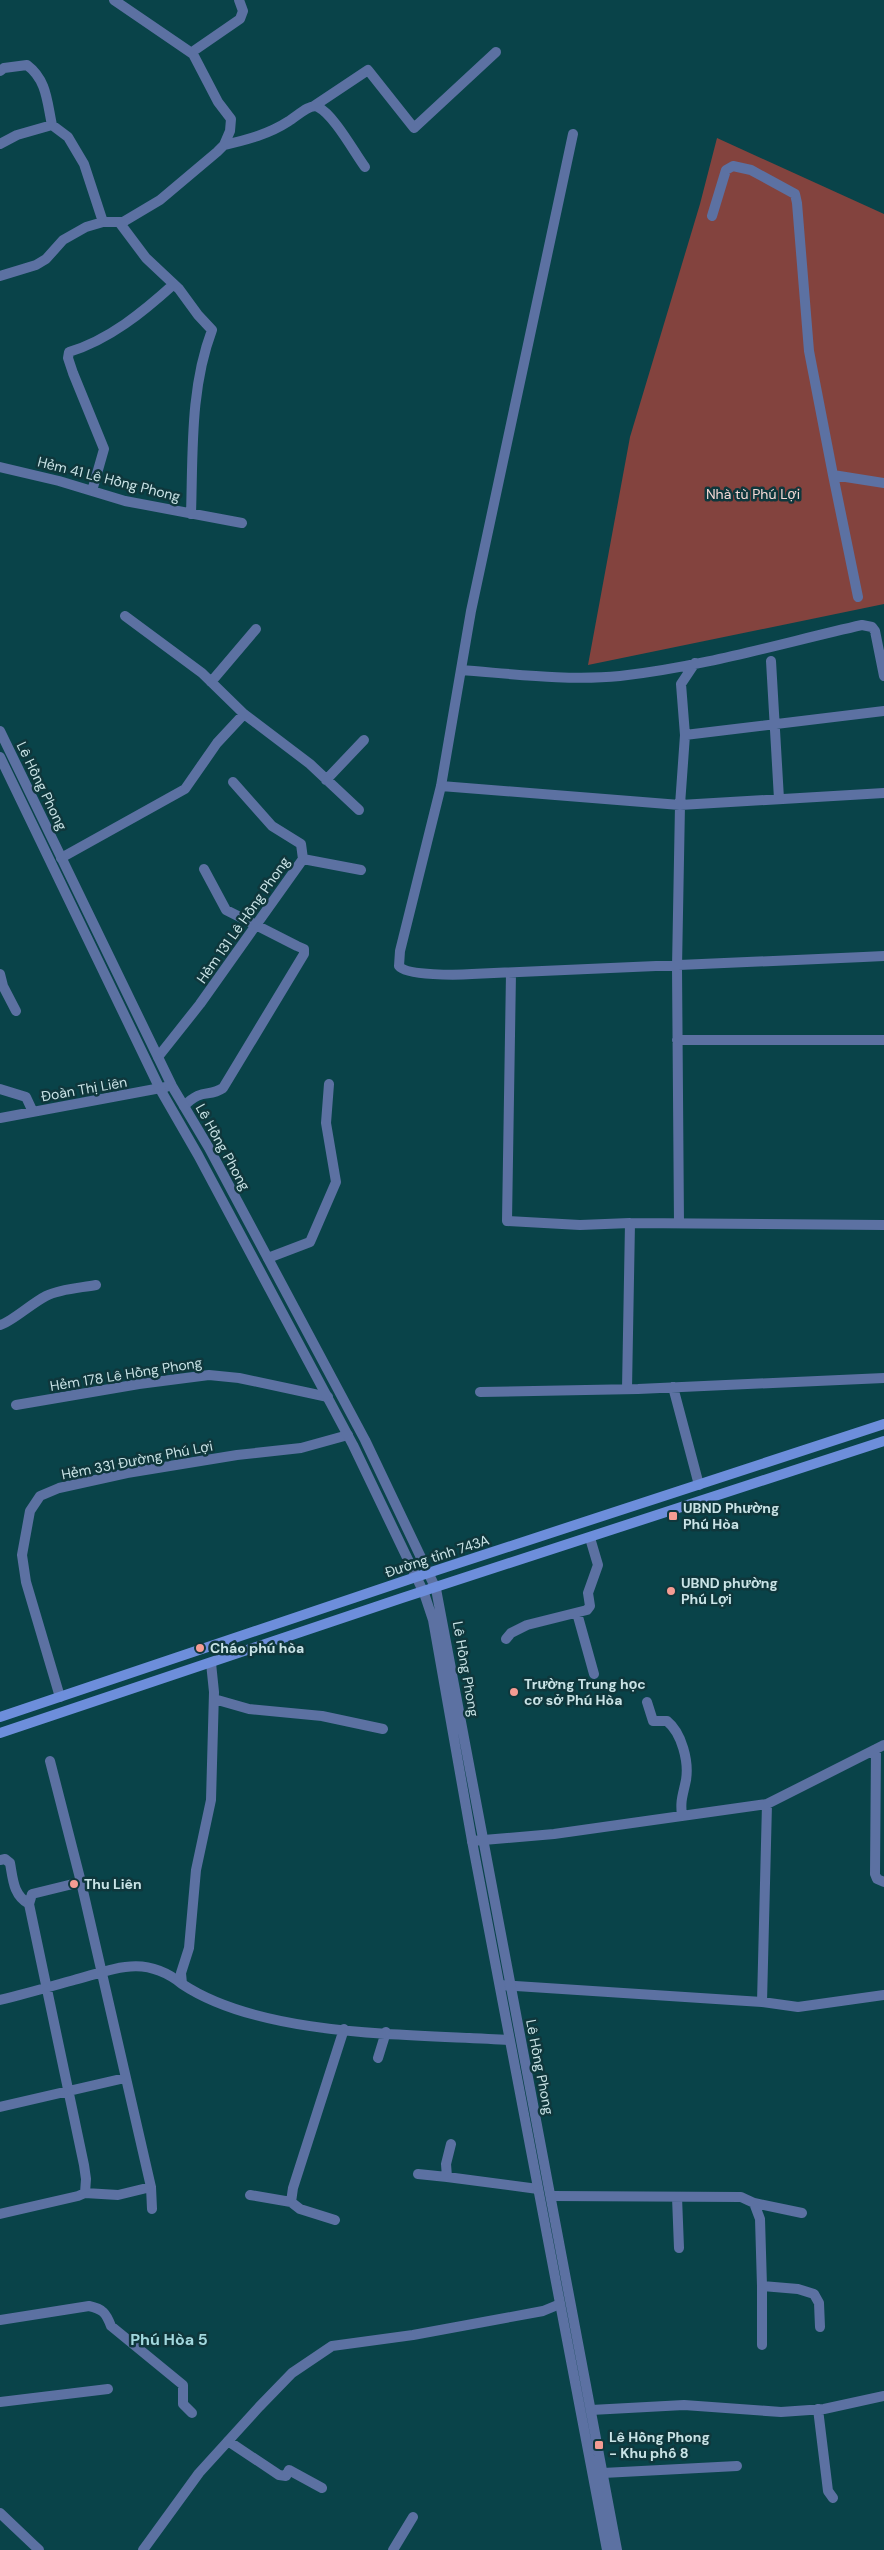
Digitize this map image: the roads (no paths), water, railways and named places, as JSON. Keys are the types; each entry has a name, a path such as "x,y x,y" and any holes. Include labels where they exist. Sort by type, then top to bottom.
{"main road":[{"name":"Đường tỉnh 743A","path":"0,1717 416,1577 884,1424"},
{"path":"0,1733 884,1441"},
{"path":"770,1462 775,1477"},
{"path":"642,1503 647,1519"}],"street":[{"path":"0,276 36,265 52,253 62,240 103,222 123,222 160,200 224,144 230,131 230,119 218,102 193,54 114,0"},
{"path":"193,54 195,50 240,19 243,10 239,0"},
{"path":"224,144 252,138 282,126 368,70 414,128 496,52"},
{"path":"0,71 4,68 27,65 37,73 44,83 52,125 68,137 84,164 103,222"},
{"path":"314,106 326,113 365,167"},
{"path":"0,144 17,135 52,125"},
{"path":"573,134 471,611 441,786 400,950 399,966 407,972 460,975 677,967 884,956"},
{"path":"712,216 726,170 733,166 741,166 774,181 795,194 798,203 809,351 858,597"},
{"path":"119,222 146,258 174,284 212,330 206,345 195,398 191,514"},
{"path":"92,490 104,449 71,366 69,352 99,339 132,320 174,284"},
{"name":"Hẻm 41 Lê Hồng Phong","path":"0,467 125,500 242,523"},
{"path":"833,475 884,483"},
{"path":"125,616 211,682 244,714 326,780 359,810"},
{"path":"462,670 550,676 620,676 695,663 862,625 872,627 875,631 884,676"},
{"path":"211,682 256,629"},
{"path":"771,661 779,799"},
{"path":"679,1223 677,967 680,805 685,735 681,684 695,663"},
{"path":"685,735 884,711"},
{"path":"61,858 185,790 217,743 244,714"},
{"name":"Lê Hồng Phong","path":"0,731 172,1086 268,1258 365,1440 430,1573 436,1589 477,1841"},
{"path":"326,780 364,740"},
{"name":"Lê Hồng Phong","path":"0,757 160,1089 198,1154 348,1435 424,1593 433,1620 506,1986 552,2196 617,2550"},
{"name":"Hẻm 131 Lê Hồng Phong","path":"158,1057 200,1004 303,859 301,844 272,826 233,782"},
{"path":"441,786 680,805 884,793"},
{"path":"303,859 361,870"},
{"path":"184,1106 200,1093 217,1092 223,1088 304,954 304,949 226,910 204,869"},
{"path":"511,973 507,1221 580,1225 630,1223 884,1225"},
{"path":"0,974 3,986 16,1011"},
{"path":"677,1040 884,1040"},
{"path":"268,1258 310,1242 336,1182 326,1122 329,1084"},
{"name":"Đoàn Thị Liên","path":"0,1118 172,1086"},
{"path":"0,1089 26,1098 33,1112"},
{"path":"627,1389 630,1223"},
{"path":"0,1325 8,1324 18,1313 48,1295 96,1285"},
{"name":"Hẻm 178 Lê Hồng Phong","path":"16,1405 139,1384 208,1375 240,1378 328,1397"},
{"path":"480,1392 627,1389 884,1378"},
{"path":"673,1387 699,1485"},
{"name":"Hẻm 331 Đường Phú Lợi","path":"60,1697 26,1582 22,1555 30,1511 40,1496 59,1488 127,1473 237,1455 270,1453 300,1448 348,1435"},
{"path":"506,1639 510,1633 527,1625 577,1613 586,1610 590,1606 588,1593 598,1565 590,1538"},
{"path":"577,1613 594,1674"},
{"path":"182,1984 181,1973 189,1948 196,1870 211,1800 214,1699 211,1663"},
{"path":"214,1699 249,1709 322,1716 383,1729"},
{"path":"648,1702 653,1721 667,1721 681,1741 686,1768 680,1801 682,1816"},
{"path":"477,1841 554,1834 767,1804 880,1747 875,1874 877,1879 884,1882"},
{"path":"50,1761 82,1882 150,2187 152,2210"},
{"path":"762,2002 767,1804"},
{"path":"3,1860 10,1863 14,1888 20,1899 29,1904"},
{"path":"82,1882 32,1894 29,1904 86,2179 85,2193"},
{"path":"0,2000 47,1989 119,1966 152,1968 170,1975 182,1984 214,2000 279,2022 445,2038 509,2040"},
{"path":"506,1986 762,2002 798,2007 884,1995"},
{"name":"Lê Hồng Phong","path":"506,1986 509,2040 607,2550"},
{"path":"291,2202 293,2188 344,2029"},
{"path":"378,2058 386,2032"},
{"path":"0,2107 125,2078"},
{"path":"446,2177 446,2164 451,2144"},
{"path":"418,2174 538,2189"},
{"path":"0,2214 85,2193 118,2194 150,2187"},
{"path":"250,2194 291,2202 300,2209 335,2220"},
{"path":"552,2196 741,2197 754,2203 802,2213"},
{"path":"677,2197 679,2248"},
{"path":"754,2203 760,2219 762,2345"},
{"path":"762,2286 798,2289 814,2294 818,2303 820,2327"},
{"path":"143,2550 199,2473 228,2441 292,2373 332,2346 412,2335 534,2313 560,2304"},
{"path":"0,2320 89,2306 101,2308 107,2314 111,2326 183,2385 183,2404 192,2413"},
{"path":"0,2402 108,2388"},
{"path":"591,2410 684,2405 781,2412 818,2409 884,2396"},
{"path":"818,2409 828,2490 833,2498"},
{"path":"228,2441 279,2475 286,2476 289,2470 322,2488"},
{"path":"603,2474 737,2466"},
{"path":"0,2513 39,2550"},
{"path":"393,2550 413,2517"}],"place":[{"name":"UBND Phường Phú Hòa","path":"673,1516"},
{"name":"UBND phường Phú Lợi","path":"671,1591"},
{"name":"Cháo phú hòa","path":"200,1648"},
{"name":"Trường Trung học cơ sở Phú Hòa","path":"514,1692"},
{"name":"Thu Liên","path":"74,1884"},
{"name":"Lê Hồng Phong - Khu phố 8","path":"599,2445"}],"district":[{"name":"Phú Hòa 5","path":"169,2339"}],"park label":[{"name":"Nhà tù Phú Lợi","path":"753,494"}]}
